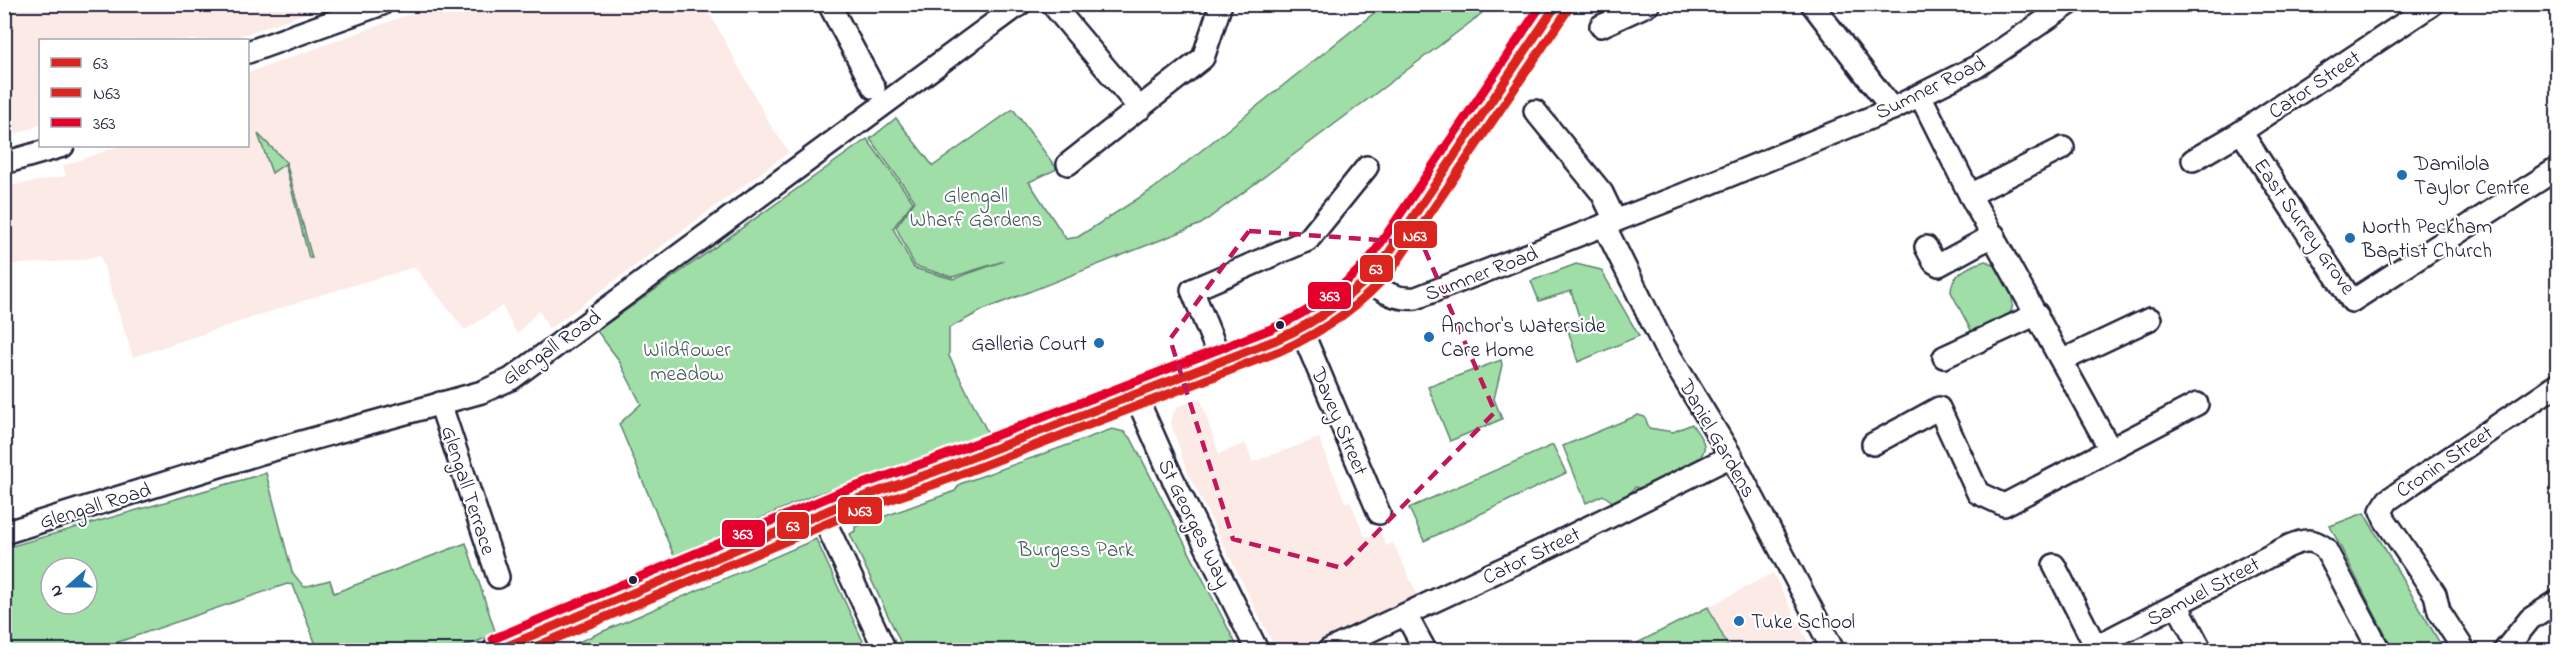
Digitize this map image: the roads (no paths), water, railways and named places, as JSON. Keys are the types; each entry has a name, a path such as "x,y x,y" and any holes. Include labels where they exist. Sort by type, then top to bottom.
{"main road":[{"path":"511,648 820,513 934,472 1301,329 1342,303 1368,281 1557,4"}],"street":[{"path":"249,52 382,4"},
{"path":"829,4 874,88"},
{"name":"Glengall Road","path":"4,533 258,454 482,392 511,379 1020,4"},
{"path":"1052,4 1140,109"},
{"path":"1068,164 1203,58 1221,4"},
{"path":"1601,26 1649,4"},
{"path":"1812,4 1892,109"},
{"name":"Sumner Road","path":"1368,281 1391,296 1405,299 1416,298 1610,223 1892,109 1993,56 2069,4"},
{"name":"Cator Street","path":"2193,160 2241,132 2433,4"},
{"path":"1920,95 1970,195 2110,449"},
{"name":"Daniel Gardens","path":"1535,111 1602,193 1610,223 1664,346 1731,456 1833,651"},
{"name":"East Surrey Grove","path":"2241,132 2352,301 2558,168"},
{"path":"4,163 60,147"},
{"path":"1970,195 2063,148"},
{"path":"1221,361 1192,290 1308,240 1367,167"},
{"path":"1926,247 1934,262 1939,265 1994,235"},
{"path":"1944,357 2037,314"},
{"path":"2062,360 2150,319"},
{"name":"Davey Street","path":"1301,329 1379,513"},
{"name":"Cronin Street","path":"2464,651 2439,611 2435,594 2385,520 2381,511 2382,506 2558,384"},
{"name":"St Georges Way","path":"1135,394 1146,422 1257,651"},
{"name":"Glengall Terrace","path":"440,403 498,577"},
{"path":"1873,444 1939,408 1978,493 2004,505 2197,404"},
{"name":"Cator Street","path":"1329,651 1731,456"},
{"path":"820,513 885,651"},
{"name":"Samuel Street","path":"2054,565 2093,649 2289,546 2311,540 2325,548 2379,651"},
{"path":"2505,651 2530,619 2558,601"},
{"path":"2177,605 2201,651"},
{"path":"1406,615 1425,651"}],"place":[{"name":"Damilola Taylor Centre","path":"2402,175"},
{"name":"North Peckham Baptist Church","path":"2350,238"},
{"name":"Anchor's Waterside Care Home","path":"1429,337"},
{"name":"Galleria Court","path":"1099,343"},
{"name":"Tuke School","path":"1739,621"}],"park label":[{"name":"Glengall Wharf Gardens","path":"976,207"},
{"name":"Wildflower meadow","path":"687,361"},
{"name":"Burgess Park","path":"1076,549"}]}
